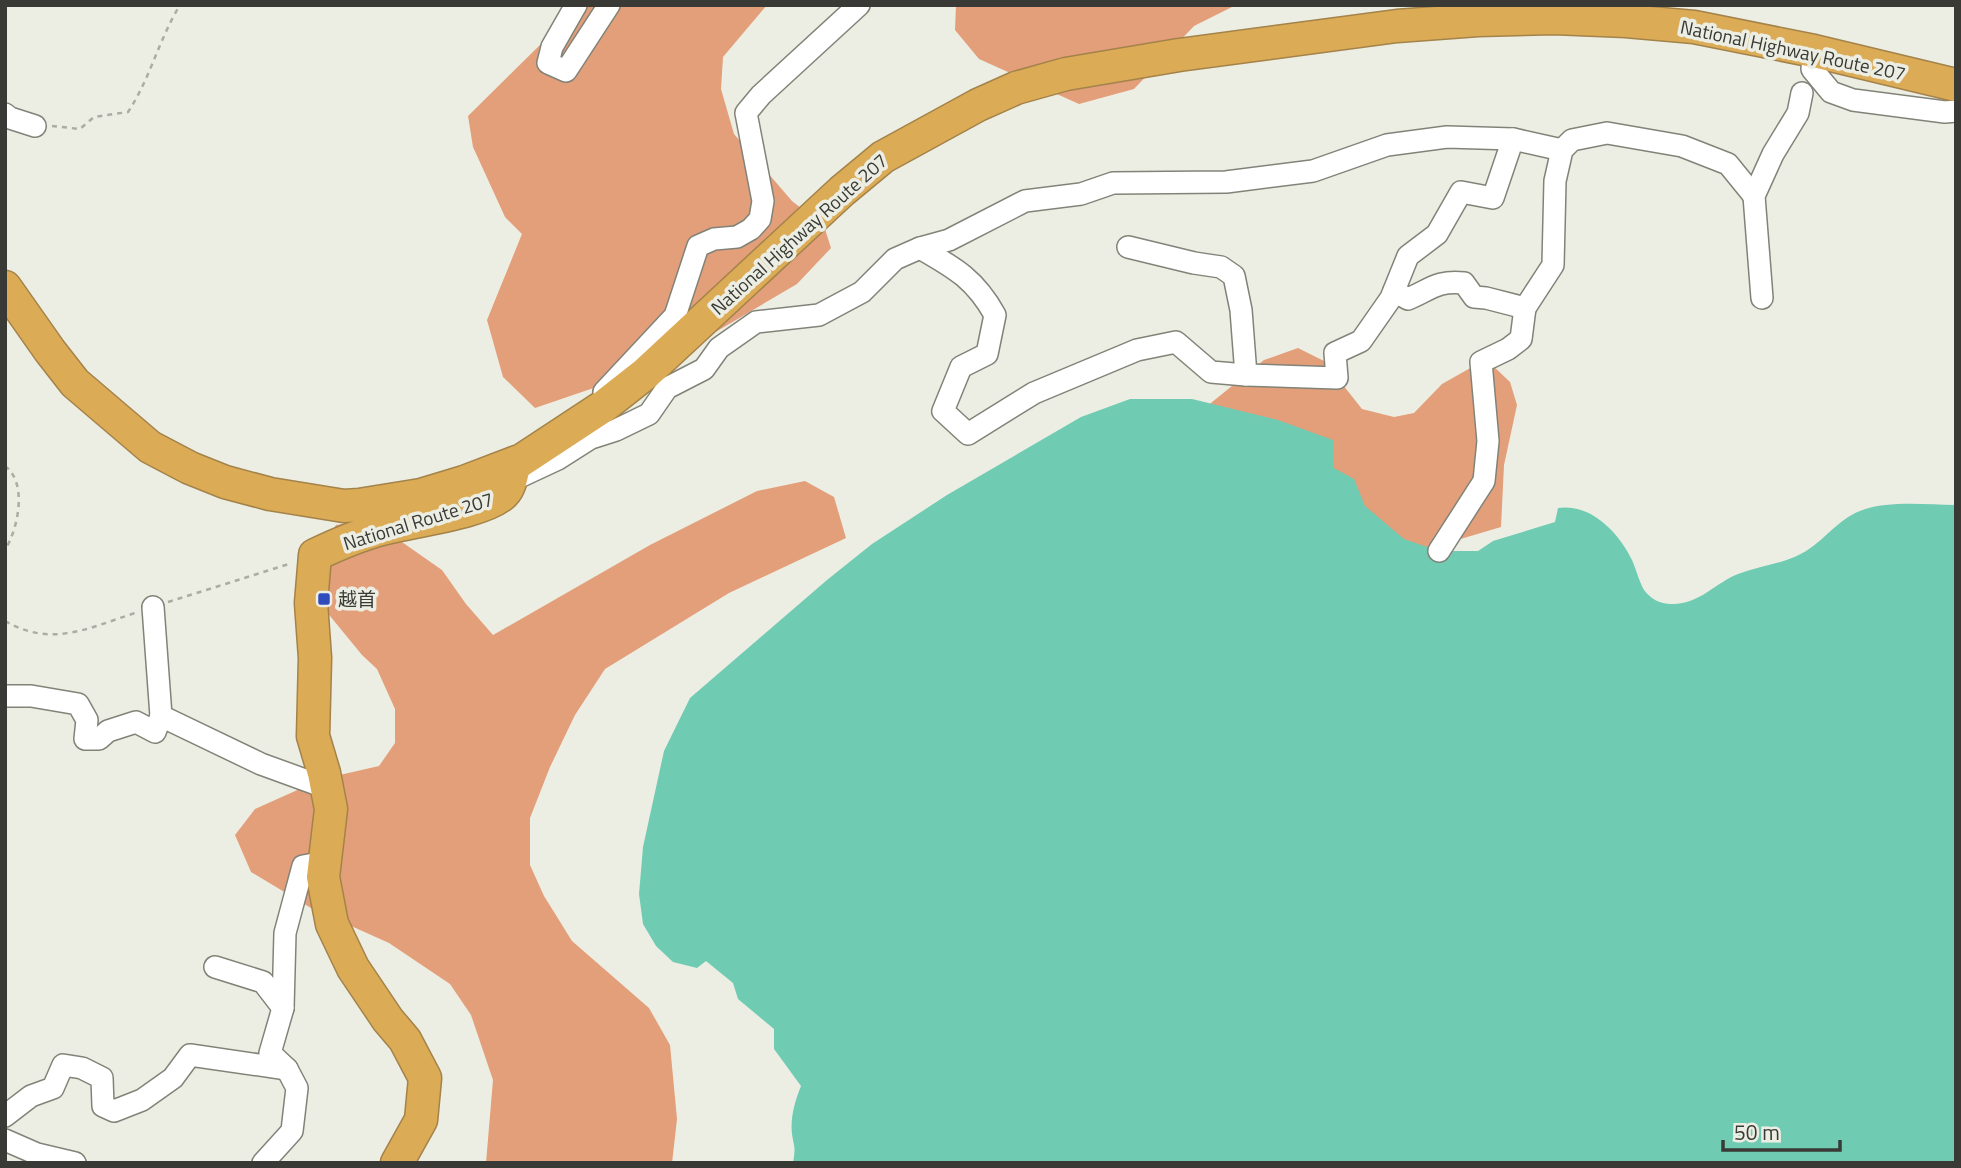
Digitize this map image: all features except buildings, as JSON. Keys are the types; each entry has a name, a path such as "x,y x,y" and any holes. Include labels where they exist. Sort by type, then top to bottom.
{"highway":[{"name":"National Highway Route 207","path":"5,288 75,383 150,447 190,468 225,482 270,494 351,506 421,495 512,472 646,373 842,191 883,157 978,105 1016,88 1066,74 1179,55 1397,26 1554,18 1694,27 1814,51 1956,85"},
{"name":"National Route 207","path":"397,1163 421,1120 425,1078 405,1040 353,968 332,924 323,877 331,809 313,736 315,658 311,603 315,555 342,542 386,528 434,519 498,499 507,491 512,472"}],"street":[{"path":"576,5 552,47 548,63 566,71 609,5"},
{"path":"604,406 604,390 674,316 698,246 714,239 737,237 751,229 760,219 763,201 746,113 761,95 859,5"},
{"path":"1814,51 1812,69 1831,93 1853,100 1945,112 1956,111"},
{"path":"1762,298 1754,196 1773,154 1798,113 1802,93"},
{"path":"5,114 35,126"},
{"path":"1439,551 1484,481 1488,441 1481,362 1508,349 1521,338 1525,308 1553,265 1555,181 1562,150 1572,140 1607,133 1682,145 1728,164 1754,196"},
{"path":"512,472 558,459 591,438 616,430 649,414 667,388 705,369 719,348 756,323 819,315 862,292 894,259 949,240 1025,201 1081,194 1113,183 1226,182 1313,171 1387,145 1447,136 1513,139 1562,150"},
{"path":"920,248 955,267 984,296 995,315 987,354 961,367 943,411 968,434 1034,393 1138,350 1176,342 1211,372 1337,378 1335,354 1361,341 1394,290 1408,256 1437,234 1461,192 1493,198 1513,139"},
{"path":"1128,247 1221,267 1234,276 1241,310 1246,375"},
{"path":"1394,290 1408,299 1436,284 1464,283 1474,297 1525,308"},
{"path":"5,696 31,695 78,704 87,720 85,738 99,739 108,731 136,722 155,732 161,716 153,607"},
{"path":"161,716 261,764 327,788"},
{"path":"263,1163 292,1131 297,1088 287,1069 270,1053 283,1008 285,933 303,866 325,862"},
{"path":"215,967 263,982 283,1008"},
{"path":"5,1116 31,1096 53,1088 63,1065 82,1068 102,1078 103,1106 114,1111 142,1100 173,1078 190,1055 287,1069"},
{"path":"5,1140 37,1154 75,1163"}],"path":[{"path":"35,126 80,130 94,117 128,111 180,5"},
{"path":"5,466 16,480 19,512 13,537 5,550"}],"shaded area":[{"path":"589,5 767,5 723,57 721,89 734,134 792,201 824,226 831,248 797,284 707,337 617,380 535,408 503,377 487,320 522,234 505,217 473,147 468,116 543,42"},
{"path":"956,5 1236,5 1194,26 1134,89 1079,104 979,59 955,30"},
{"path":"1298,348 1324,361 1362,409 1394,417 1414,413 1442,384 1481,362 1490,363 1510,382 1517,405 1504,465 1501,527 1427,549 1360,532 1206,407 1264,360"},
{"path":"1130,399 1192,399 1278,420 1333,440 1334,468 1354,479 1365,506 1404,539 1439,551 1478,551 1493,541 1555,522 1558,508 1582,510 1612,530 1632,560 1644,590 1656,600 1667,604 1690,601 1738,574 1801,554 1860,511 1895,504 1956,505 1956,1163 793,1163 795,1150 792,1122 801,1086 774,1049 774,1029 738,999 733,983 706,961 697,968 673,962 656,946 643,924 639,894 643,847 664,751 690,698 872,544 947,495 1081,417"},
{"path":"805,481 834,497 846,538 729,593 605,669 575,715 530,818 530,865 544,896 572,941 649,1008 670,1045 677,1119 672,1163 486,1163 493,1080 471,1015 450,984 389,943 311,908 251,872 235,835 255,809 322,779 379,766 395,743 395,709 377,669 321,605 317,557 336,525 361,521 399,540 442,570 466,604 493,635 650,545 757,491"}],"place":[{"name":"越首","path":"324,599"}]}
